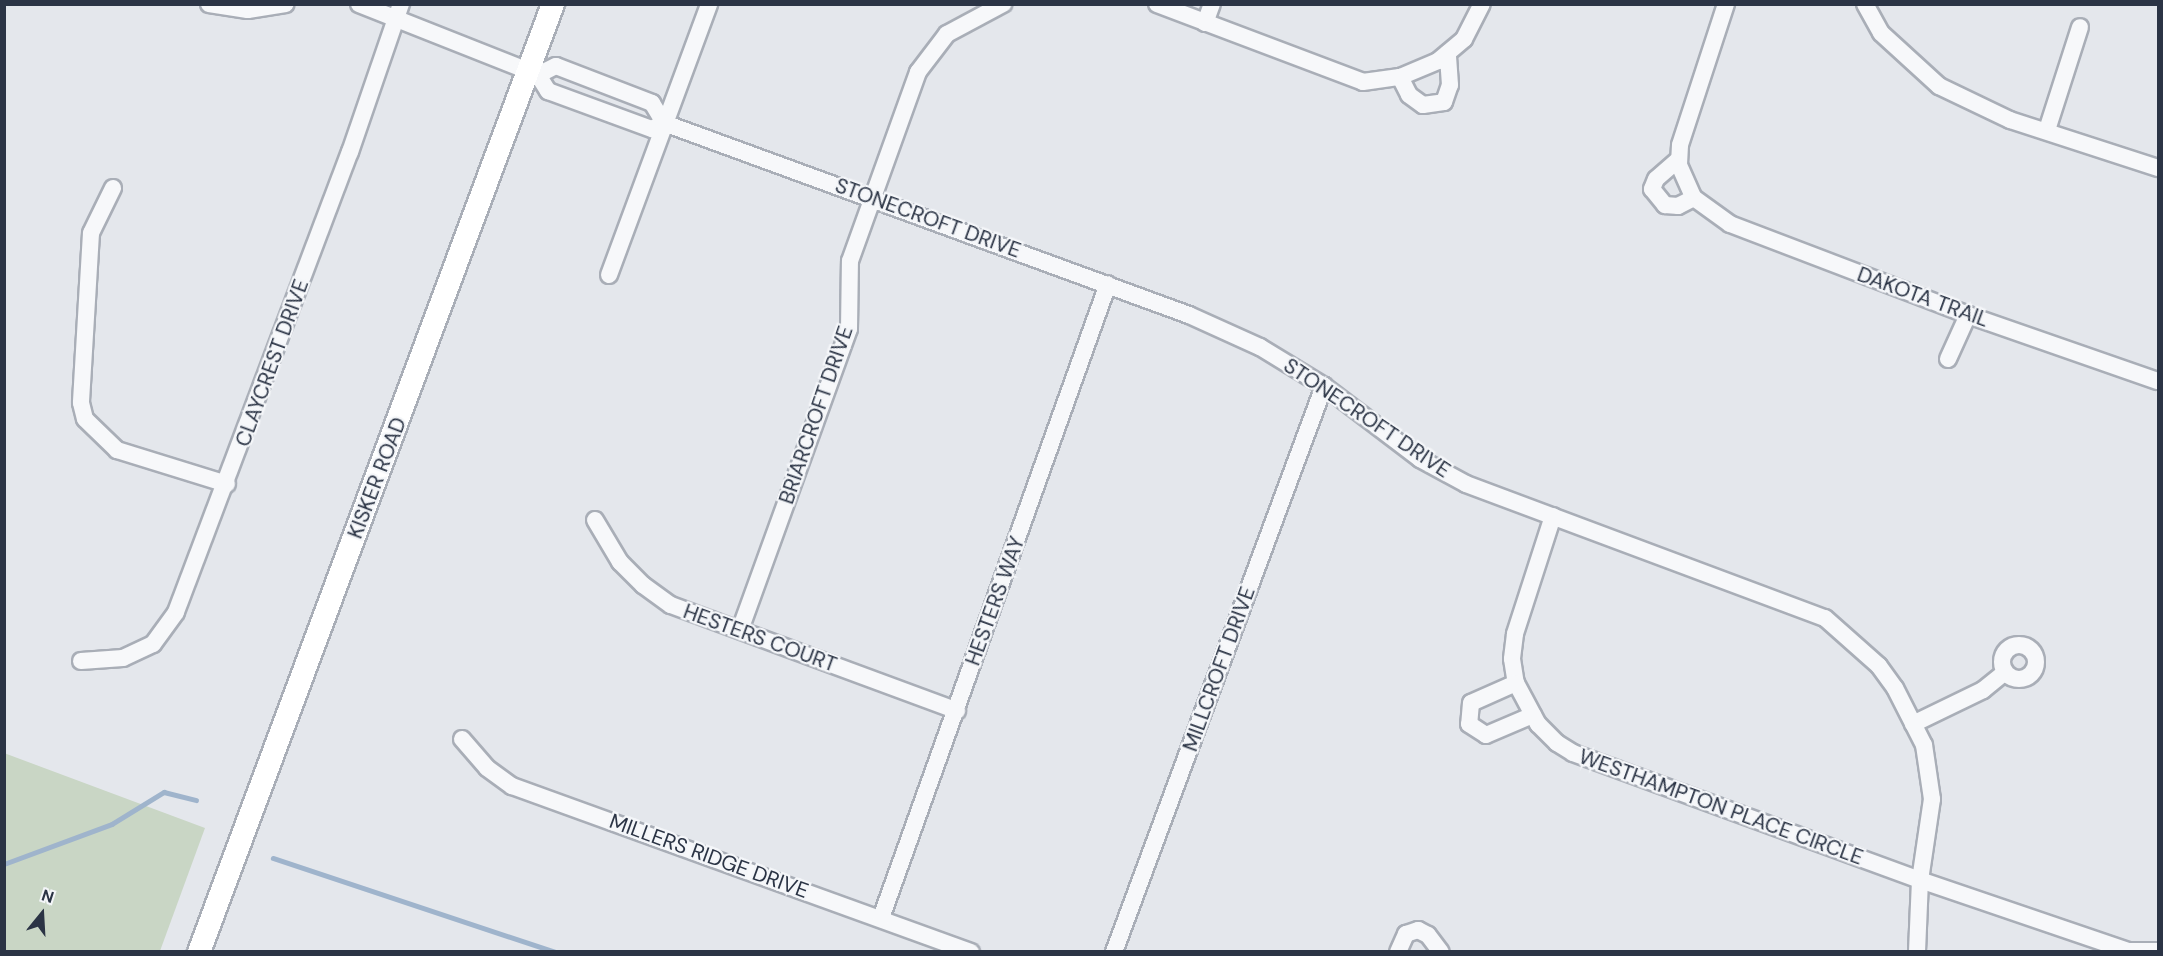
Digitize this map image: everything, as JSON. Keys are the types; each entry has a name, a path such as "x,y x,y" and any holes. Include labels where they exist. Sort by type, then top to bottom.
{"main road":[{"name":"KISKER ROAD","path":"199,951 534,73 553,4"}],"street":[{"path":"208,4 248,10 286,4"},
{"path":"358,4 398,12 534,73 556,66 642,99 652,103 664,123"},
{"path":"609,275 709,4"},
{"name":"BRIARCROFT DRIVE","path":"740,630 849,329 850,261 918,72 935,45 960,25 1003,4"},
{"path":"1157,4 1363,82 1400,77 1448,53 1464,39 1482,4"},
{"path":"1205,23 1212,4"},
{"path":"1679,159 1656,179 1652,189 1665,205 1678,206 1694,198 1679,159 1680,145 1726,4"},
{"path":"1865,4 1881,33 1939,86 2010,120 2047,130 2158,168"},
{"name":"CLAYCREST DRIVE","path":"81,661 123,658 153,644 176,612 227,484 350,152 398,12"},
{"path":"2047,130 2080,27"},
{"path":"1400,77 1409,95 1423,105 1444,102 1450,85 1448,53"},
{"name":"STONECROFT DRIVE","path":"534,73 548,91 652,129 664,123 873,197 1108,284 1260,347 1324,386 1420,459 1466,484 1825,618 1879,666 1924,745 1932,799 1920,880 1917,951"},
{"path":"113,188 91,233 81,403 85,419 117,450 227,484"},
{"name":"DAKOTA TRAIL","path":"1694,198 1731,224 1968,315 2158,381"},
{"name":"HESTERS WAY","path":"881,918 1108,284"},
{"path":"1948,359 1968,315"},
{"name":"MILLCROFT DRIVE","path":"1114,951 1324,386"},
{"name":"WESTHAMPTON PLACE CIRCLE","path":"1552,516 1515,634 1512,659 1516,683 1533,715 1557,743 1573,753 1920,880 2129,951 2158,951"},
{"name":"HESTERS COURT","path":"595,520 620,562 643,585 671,605 957,711"},
{"path":"1913,723 1983,690 2005,672"},
{"path":"1516,683 1471,704 1469,724 1486,735 1533,715"},
{"name":"MILLERS RIDGE DRIVE","path":"462,739 487,768 512,786 971,951"},
{"path":"1398,951 1406,934 1418,930 1428,935 1441,951"}],"green space":[{"path":"4,753 205,828 160,951 5,951"}],"waterway":[{"path":"4,864 112,824 164,792 196,800"},
{"path":"273,858 555,952"}]}
